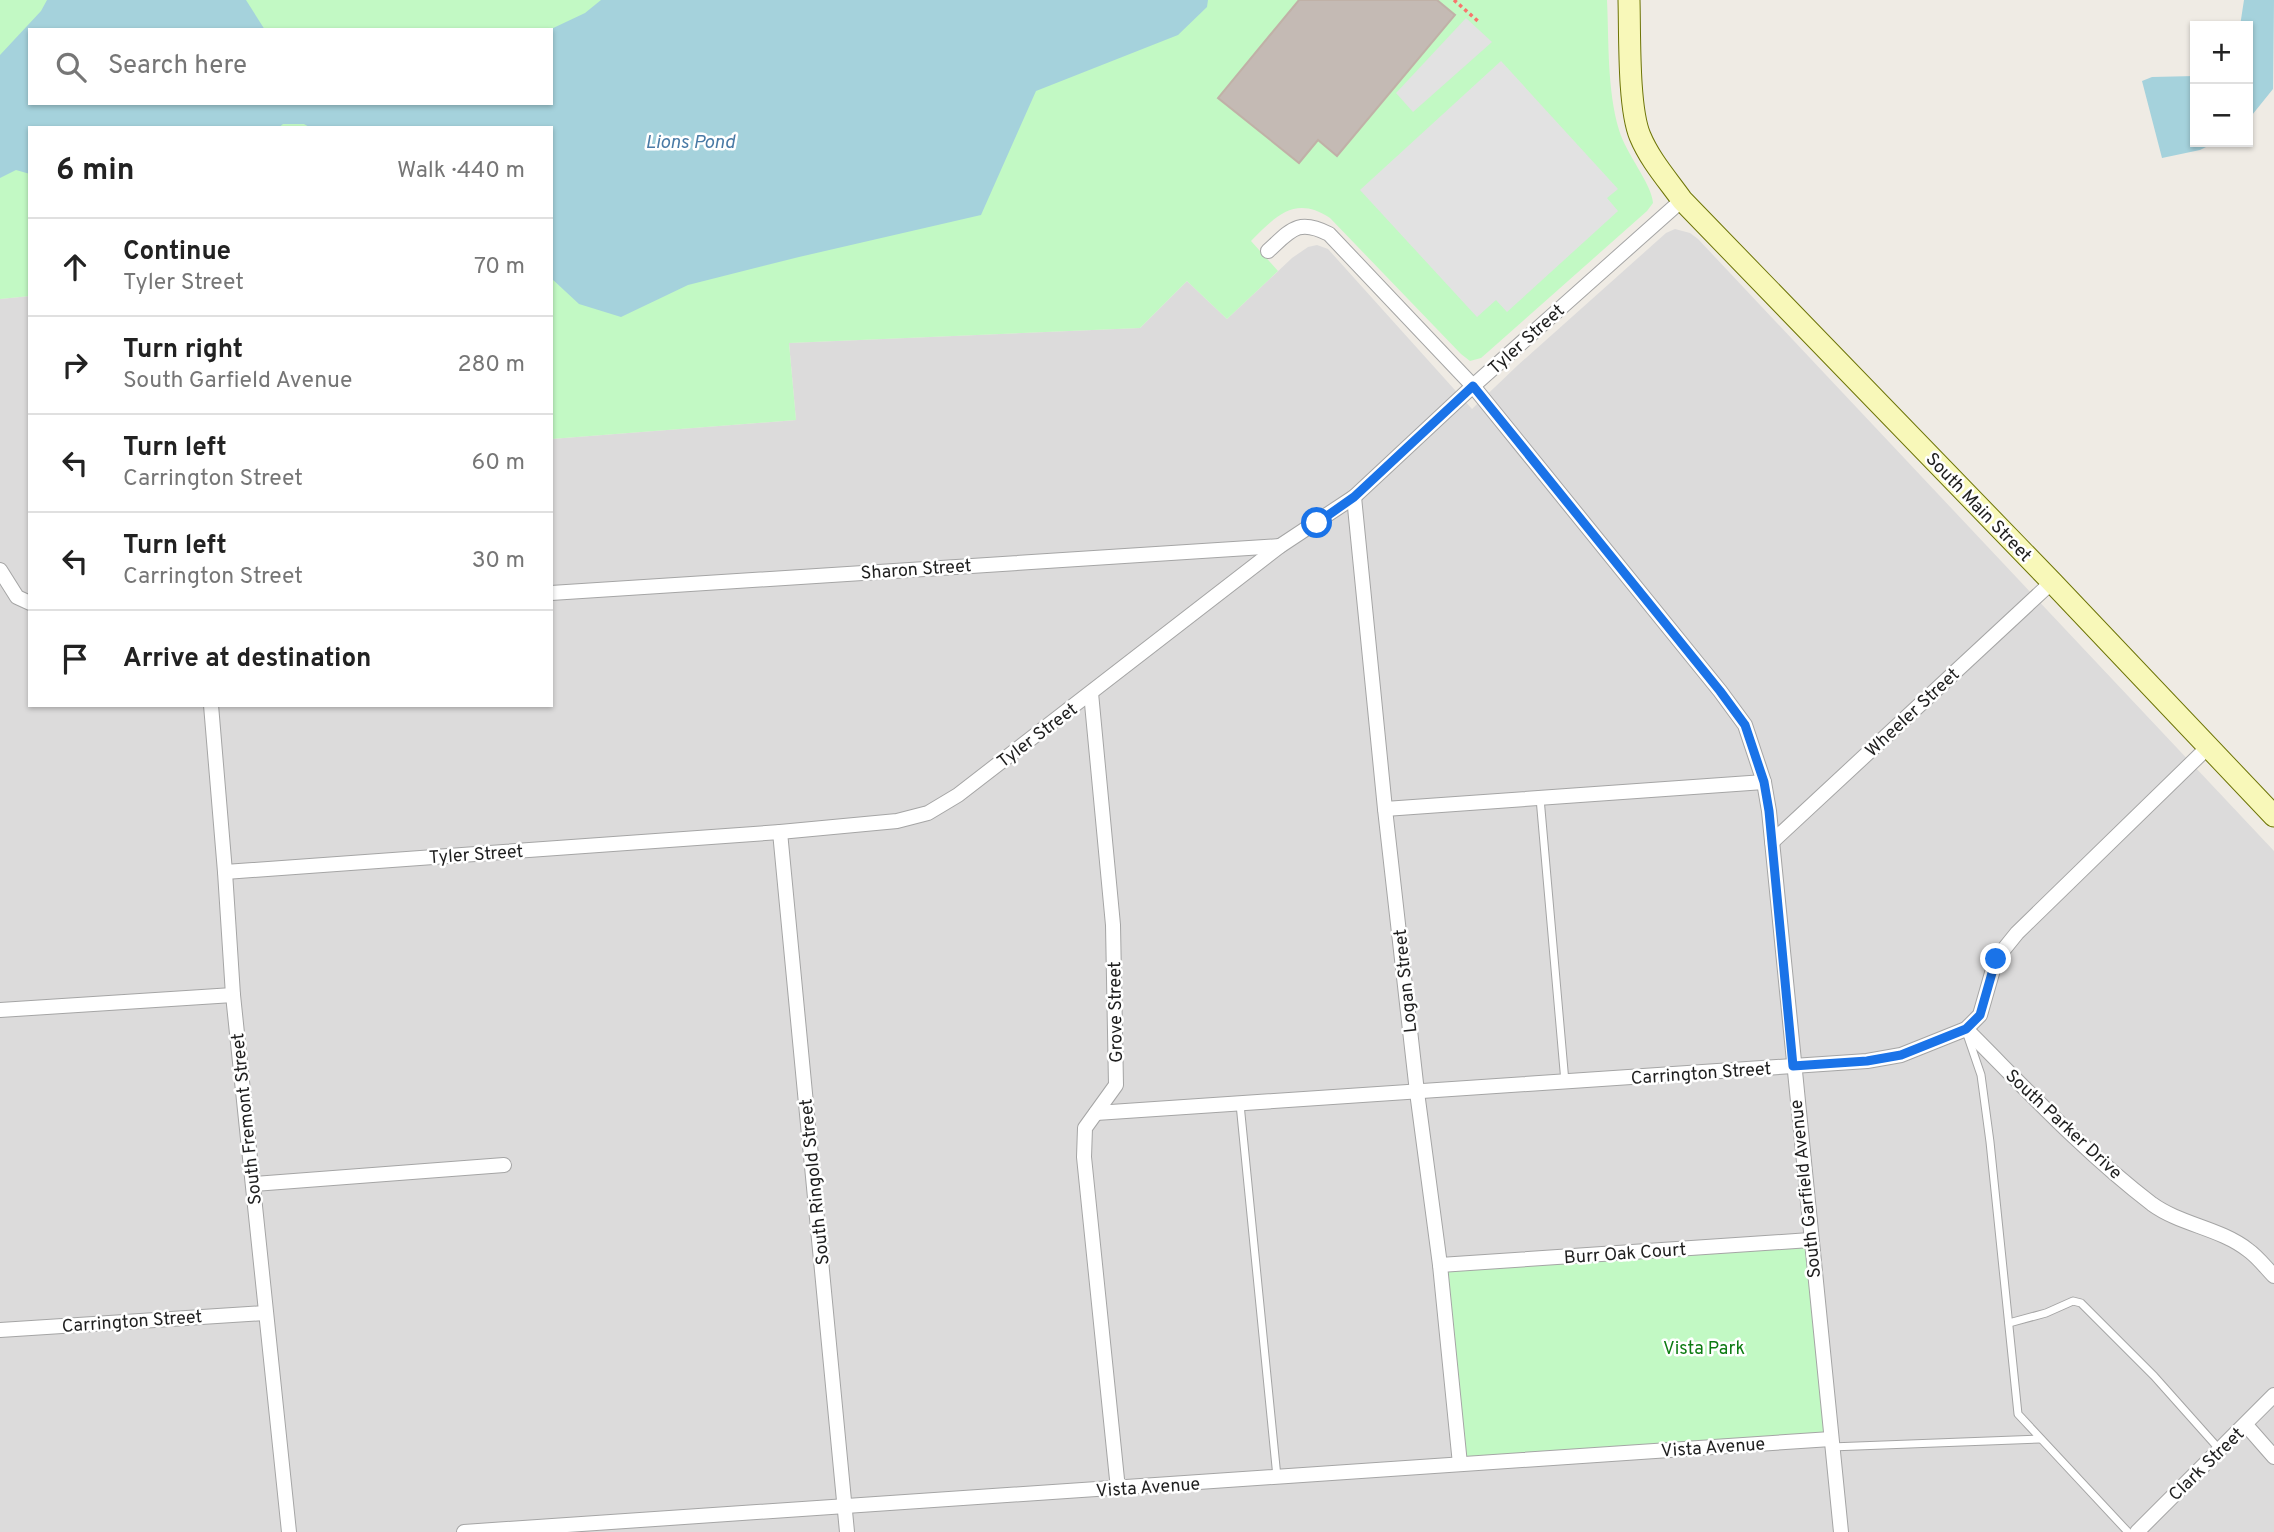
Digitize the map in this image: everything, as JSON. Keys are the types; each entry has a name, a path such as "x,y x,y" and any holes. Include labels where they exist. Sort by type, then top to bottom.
{"main road":[{"name":"South Main Street","path":"1629,0 1634,108 1639,133 1652,160 1682,200 2274,816"}],"street":[{"name":"Tyler Street","path":"225,872 780,832 897,821 928,813 958,795 1280,546 1354,497 1473,386 1682,200"},
{"name":"South Garfield Avenue","path":"1268,251 1300,226 1313,226 1329,234 1473,386 1745,725 1764,782 1772,842 1841,1532"},
{"name":"Logan Street","path":"1354,497 1385,809 1417,1092 1440,1265 1460,1464"},
{"name":"Sharon Street","path":"553,593 1280,546"},
{"path":"0,570 17,597 28,602"},
{"name":"Wheeler Street","path":"1772,842 2052,582"},
{"name":"Grove Street","path":"1091,693 1113,925 1116,1084 1085,1128 1084,1157 1118,1489"},
{"name":"South Fremont Street","path":"211,707 233,995 289,1532"},
{"path":"1966,1029 1980,1015 1996,959 2017,933 2207,748"},
{"path":"1385,809 1764,782"},
{"name":"South Ringold Street","path":"780,832 847,1532"},
{"path":"0,1010 233,995"},
{"name":"Carrington Street","path":"1096,1113 1867,1061 1901,1055 1966,1029"},
{"name":"South Parker Drive","path":"1966,1029 2097,1160 2156,1206 2186,1223 2219,1234 2248,1250 2274,1276"},
{"path":"254,1184 504,1165"},
{"name":"Burr Oak Court","path":"1440,1265 1810,1240"},
{"name":"Carrington Street","path":"0,1330 265,1312"},
{"name":"Clark Street","path":"2137,1532 2274,1395"},
{"path":"2246,1425 2274,1457"},
{"name":"Vista Avenue","path":"464,1532 1460,1464 1831,1443"}],"lane":[{"path":"1540,798 1564,1082"},
{"path":"1966,1029 1981,1075 2018,1414 2128,1532"},
{"path":"1240,1104 1278,1478"},
{"path":"2009,1323 2046,1313 2073,1301 2081,1303 2154,1376 2220,1450"},
{"path":"1831,1443 2040,1439"}],"path":[{"path":"1454,0 1480,23"}],"shaded area":[{"path":"1466,18 1492,42 1413,112 1396,93"},
{"path":"1501,61 1618,189 1607,198 1618,211 1507,312 1496,300 1477,317 1360,190"},
{"path":"1675,229 1690,233 1698,239 2274,851 2274,1532 0,1532 0,299 28,296 28,707 553,707 553,439 796,420 789,343 1140,328 1187,281 1227,319 1292,258 1308,247 1317,245 1328,249 1472,409 1666,233"}],"green space":[{"path":"0,0 1607,0 1609,66 1615,114 1622,139 1652,195 1653,203 1481,358 1470,361 1330,218 1306,208 1296,209 1278,217 1251,241 1278,271 1227,319 1187,281 1140,328 789,343 796,420 553,439 553,126 28,126 28,296 0,299"},
{"name":"Vista Park","path":"1810,1240 1831,1439 1460,1464 1440,1265"}],"water":[{"name":"Lions Pond","path":"47,0 246,0 264,28 28,28 28,105 553,105 553,28 585,13 601,0 1208,0 1207,7 1178,35 1036,91 981,215 688,285 621,317 579,304 553,280 553,126 28,126 28,173 16,170 0,178 0,55 41,11"},
{"path":"2244,0 2274,0 2273,89 2253,114 2253,21 2241,21"},
{"path":"2190,76 2190,147 2206,147 2162,158 2142,81 2152,77"}],"building":[{"path":"1299,0 1437,0 1455,15 1337,156 1318,140 1299,163 1218,98"}],"route":[{"path":"1317,523 1354,497 1473,386 1745,725 1764,782 1769,811 1793,1066 1867,1061 1901,1055 1966,1029 1980,1015 1996,959"}]}
